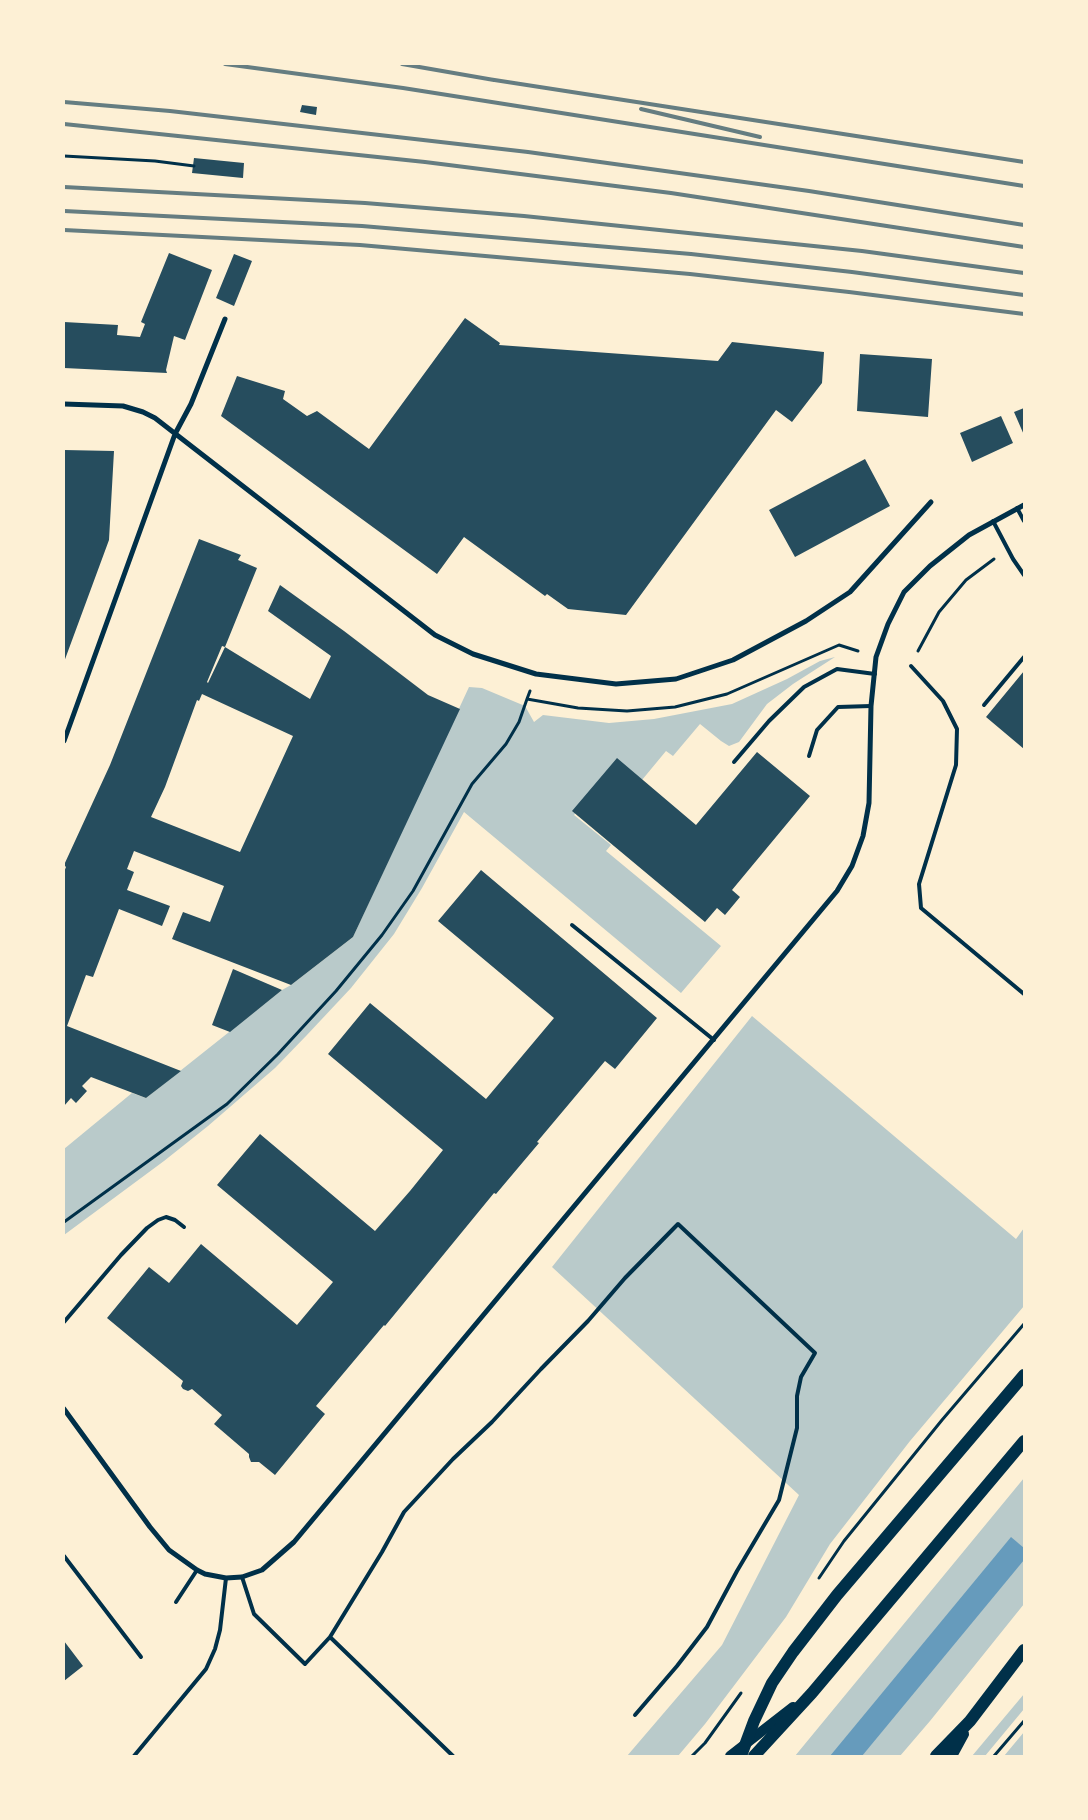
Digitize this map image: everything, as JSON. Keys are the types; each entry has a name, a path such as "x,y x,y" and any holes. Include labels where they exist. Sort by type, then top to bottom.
{"main road":[{"path":"741,1756 754,1721 772,1683 793,1652 837,1595 1024,1375"},
{"path":"754,1756 812,1693 1024,1441"},
{"path":"936,1756 970,1721 1024,1650"},
{"path":"730,1756 812,1693"},
{"path":"951,1756 970,1721"}],"street":[{"path":"64,741 66,729 175,434 191,404 225,319"},
{"path":"64,404 123,406 155,418 435,635 473,654 530,672 616,684 676,679 695,673 733,660 806,621 850,592 931,502"},
{"path":"64,1409 150,1527 169,1550 197,1570 205,1574 226,1578 242,1577 262,1570 294,1542 837,891 852,866 863,836 869,803 871,706 876,656 888,624 904,592 930,566 969,535 1024,505"}],"lane":[{"path":"1017,508 1024,521"},
{"path":"993,522 1024,575"},
{"path":"984,705 1024,657"},
{"path":"911,666 943,701 957,729 956,765 919,884 921,908 1024,994"},
{"path":"734,762 768,721 804,687 837,668 875,674"},
{"path":"809,756 818,730 838,707 871,706"},
{"path":"572,925 714,1040"},
{"path":"64,1322 121,1255 153,1224 166,1217 175,1220 184,1227"},
{"path":"242,1577 254,1614 306,1664 330,1637 404,1512 453,1459 492,1422 678,1224 815,1354 801,1377 797,1396 797,1428 779,1500 737,1571 707,1627 635,1715"},
{"path":"64,1556 141,1656"},
{"path":"176,1602 197,1570"},
{"path":"134,1756 206,1669 215,1650 220,1630 226,1578"},
{"path":"330,1637 453,1756"}],"path":[{"path":"64,156 155,161 194,166"},
{"path":"911,666 940,612 955,592 966,580 1008,550"},
{"path":"64,1222 227,1104 278,1054 336,991 382,935 413,891 472,784 506,744 519,722 527,699"},
{"path":"994,1756 1024,1721"}],"shaded area":[{"path":"835,657 793,684 767,704 739,742 729,746 700,724 673,756 666,751 642,780 618,761 574,815 611,845 606,851 721,946 681,993 464,812 394,934 351,988 306,1036 275,1068 208,1126 64,1235 64,1149 132,1093 146,1098 282,990 353,937 469,687 482,688 525,706 534,722 543,715 609,723 654,719 732,704 787,679 820,661"},
{"path":"752,1016 1016,1239 1024,1228 1024,1306 910,1441 830,1544 786,1617 705,1724 678,1756 627,1756 722,1645 799,1495 552,1267"},
{"path":"1024,1478 1024,1604 930,1721 900,1756 795,1756"},
{"path":"1024,1694 1024,1709 985,1756 972,1756"},
{"path":"1024,1732 1024,1756 1004,1756"}],"water":[{"path":"1011,1537 1024,1548 1024,1560 862,1756 830,1756"}],"building":[{"path":"302,105 317,107 316,115 300,112"},
{"path":"194,158 244,163 243,178 192,173"},
{"path":"169,253 212,270 185,340 174,336 166,370 167,373 64,368 64,322 118,325 117,335 140,337 145,324 141,322"},
{"path":"234,254 252,261 234,306 216,298"},
{"path":"465,318 500,343 499,345 718,361 732,342 824,352 822,383 792,422 776,410 626,615 568,609 547,594 545,596 464,537 437,574 221,416 237,376 285,391 283,399 307,416 317,411 369,449"},
{"path":"860,354 932,359 928,417 857,411"},
{"path":"1024,408 1024,435 1014,412"},
{"path":"1001,416 1013,443 972,462 960,433"},
{"path":"64,450 114,451 109,540 64,662"},
{"path":"865,459 890,506 795,557 769,510"},
{"path":"199,539 241,555 238,560 257,568 225,647 310,699 331,656 268,611 280,585 428,695 460,709 353,937 291,985 172,939 183,912 210,922 224,886 134,851 127,869 134,872 127,890 170,906 162,926 119,909 93,977 86,975 67,1026 181,1071 146,1098 91,1077 82,1086 87,1091 76,1103 71,1098 64,1106 64,872 66,867 64,865 110,765","holes":["222,646 225,647 208,683","202,694 293,736 240,852 151,817 165,787 197,700 199,701"]},
{"path":"1024,671 1024,749 986,717"},
{"path":"757,752 810,796 732,890 740,897 725,915 717,908 705,922 572,811 617,758 696,825"},
{"path":"481,870 657,1018 615,1069 605,1061 537,1142 539,1143 496,1194 494,1193 385,1326 316,1406 325,1414 275,1475 259,1462 251,1462 249,1454 214,1424 222,1415 192,1389 188,1391 183,1389 181,1386 183,1381 107,1318 149,1267 169,1283 201,1244 297,1325 333,1282 217,1185 260,1134 375,1231 410,1191 443,1150 328,1054 370,1003 486,1099 554,1018 438,921"},
{"path":"233,969 282,990 230,1032 212,1025"},
{"path":"64,1641 83,1666 64,1681"}],"railway":[{"path":"225,64 403,88 1024,186"},
{"path":"402,64 494,80"},
{"path":"488,79 1024,162"},
{"path":"64,102 170,111 528,152 809,191 1024,225"},
{"path":"641,109 760,137"},
{"path":"64,124 425,162 671,193 1024,247"},
{"path":"64,187 365,203 524,216 862,251 1024,273"},
{"path":"64,211 362,226 691,254 852,272 1024,295"},
{"path":"64,230 360,245 690,274 1024,314"}]}
